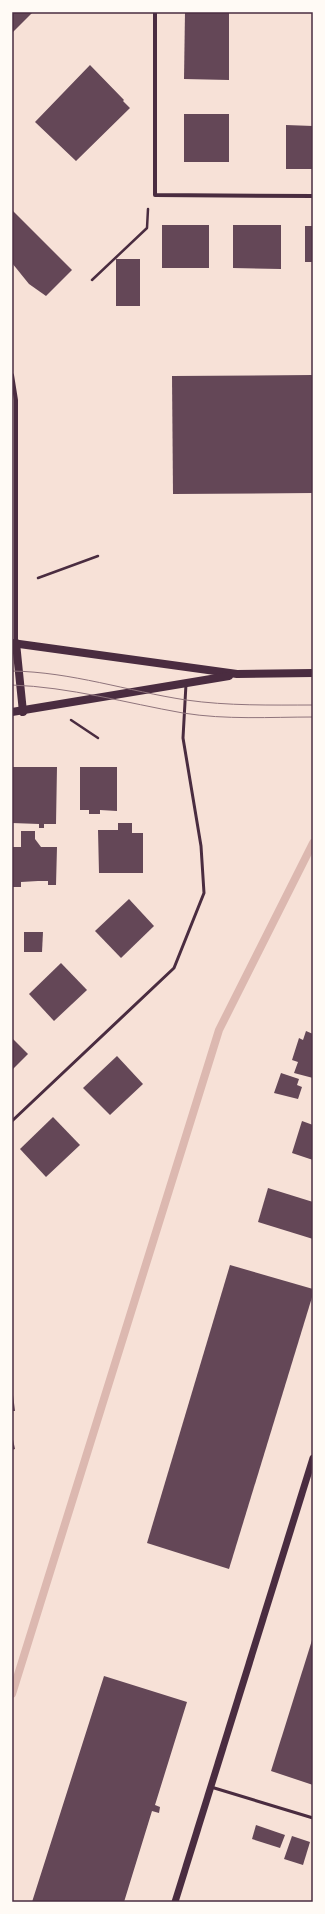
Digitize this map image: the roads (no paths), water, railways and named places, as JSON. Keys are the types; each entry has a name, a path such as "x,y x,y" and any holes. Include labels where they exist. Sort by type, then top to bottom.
{"main road":[{"path":"23,712 14,643 237,674 313,673"},
{"path":"12,712 23,712 237,674"}],"street":[{"path":"155,12 155,195 313,196"},
{"path":"12,375 16,400 14,643"},
{"path":"175,1902 313,1458"}],"lane":[{"path":"12,1121 174,968 177,961 204,893 201,846 183,738 186,683"},
{"path":"211,1787 313,1818"}],"waterway":[{"path":"12,1694 219,1030 313,843"}],"tram line":[{"path":"12,671 34,672 78,678 164,696 202,702 249,705 313,705"},
{"path":"12,685 34,686 77,692 183,713 215,717 313,717"}]}
